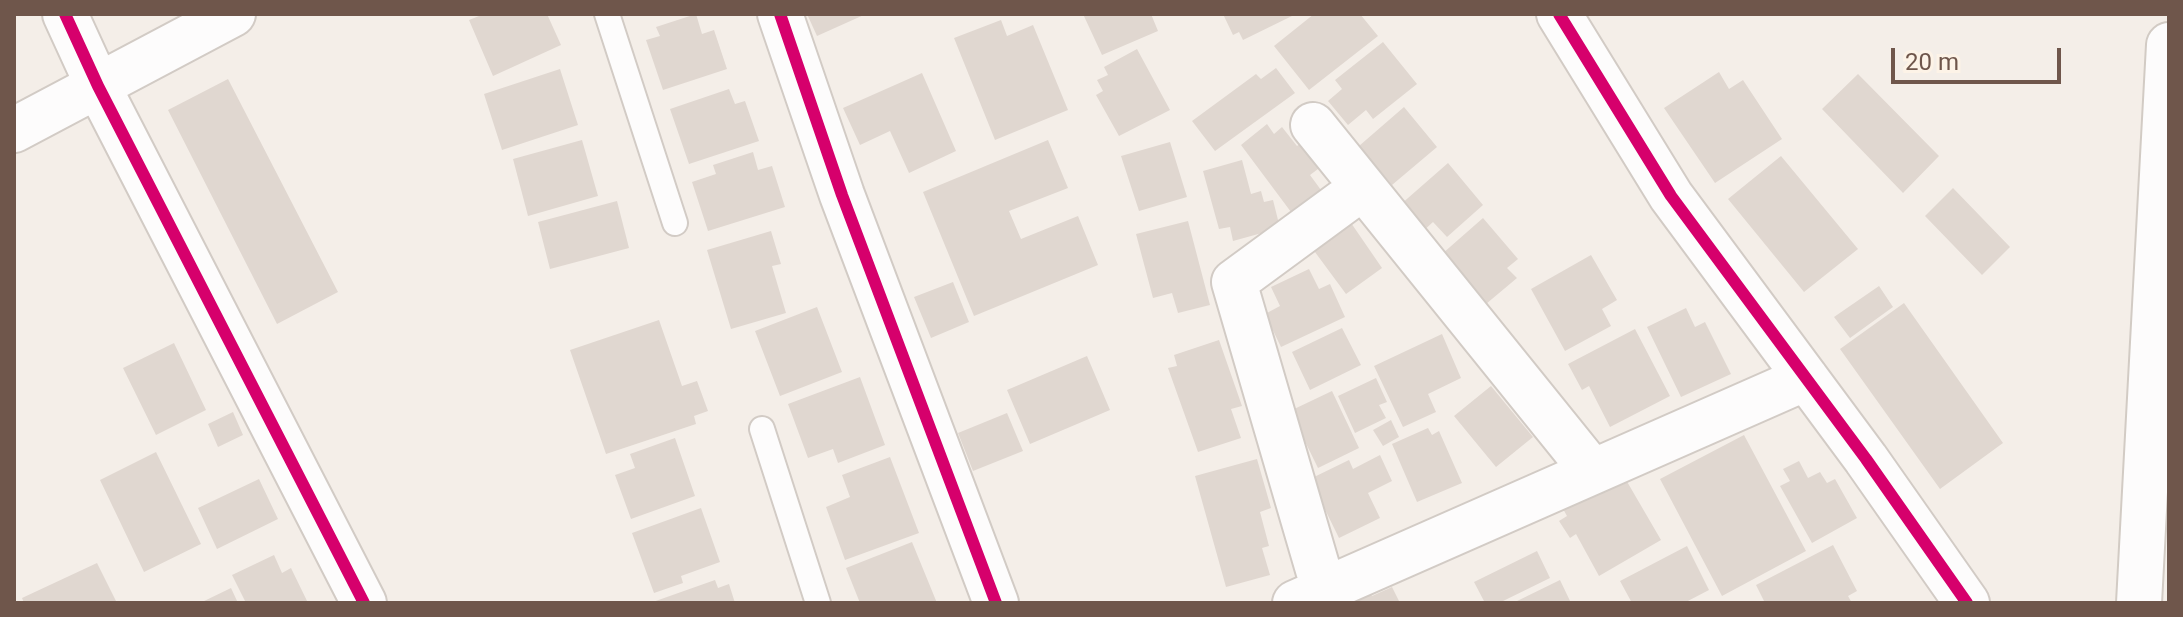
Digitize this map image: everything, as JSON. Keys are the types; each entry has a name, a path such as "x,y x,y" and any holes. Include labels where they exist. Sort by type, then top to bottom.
{"street":[{"path":"65,14 98,86 364,603"},
{"path":"14,130 233,14"},
{"path":"780,14 842,195 996,603"},
{"path":"1559,14 1671,196 1866,459 1967,603"},
{"path":"2139,603 2157,480 2169,45"},
{"path":"1313,125 1593,472"},
{"path":"1362,188 1234,282 1310,597 1806,378"}],"lane":[{"path":"607,14 675,223"},
{"path":"762,429 818,603"}],"building":[{"path":"484,14 547,14 561,45 493,76 469,20"},
{"path":"696,14 702,34 714,30 727,69 663,90 646,40 660,36 656,27"},
{"path":"807,14 866,14 817,36"},
{"path":"1083,14 1151,14 1158,31 1102,55"},
{"path":"1223,14 1292,16 1243,40 1239,32 1233,35"},
{"path":"1314,14 1360,14 1378,36 1309,90 1274,46"},
{"path":"1001,20 1007,36 1033,25 1068,110 995,140 954,38"},
{"path":"1383,42 1417,84 1373,119 1366,110 1348,125 1328,101 1342,89 1335,80"},
{"path":"1137,49 1170,110 1119,136 1096,95 1103,91 1097,80 1108,75 1104,67"},
{"path":"1276,68 1295,93 1215,151 1192,121 1256,74 1261,79"},
{"path":"560,69 578,125 502,150 484,94"},
{"path":"1719,72 1729,89 1743,80 1782,139 1715,183 1664,108"},
{"path":"922,73 956,151 909,173 890,131 860,145 843,108"},
{"path":"1858,74 1939,156 1903,193 1822,109"},
{"path":"228,79 338,292 277,324 168,110"},
{"path":"729,89 735,104 745,101 759,141 689,164 670,109"},
{"path":"1404,107 1437,147 1392,185 1359,146"},
{"path":"1267,124 1274,134 1282,127 1297,146 1304,141 1322,166 1310,175 1321,190 1291,212 1241,145"},
{"path":"582,140 598,196 528,216 513,159"},
{"path":"1048,140 1068,188 1009,211 1021,239 1078,216 1098,265 974,316 923,192"},
{"path":"1170,142 1187,197 1139,211 1121,156"},
{"path":"753,152 758,170 772,166 785,207 708,231 692,182 716,174 713,165"},
{"path":"1781,156 1858,249 1804,292 1728,199"},
{"path":"1242,160 1251,194 1261,191 1264,202 1273,200 1280,228 1233,241 1230,227 1219,229 1203,171"},
{"path":"1448,163 1483,205 1447,237 1433,222 1422,232 1400,205"},
{"path":"1953,188 2010,247 1982,275 1925,216"},
{"path":"617,201 629,248 550,269 538,222"},
{"path":"1483,218 1518,259 1507,268 1517,278 1486,304 1442,254"},
{"path":"1349,220 1382,268 1346,294 1312,248"},
{"path":"1188,221 1210,305 1178,313 1172,293 1153,298 1136,234"},
{"path":"771,231 781,264 772,266 786,313 731,329 707,250"},
{"path":"1591,255 1617,300 1602,309 1611,326 1565,351 1531,289"},
{"path":"1309,269 1319,289 1330,284 1345,317 1281,347 1265,314 1280,306 1271,287"},
{"path":"953,282 969,322 931,338 914,297"},
{"path":"1879,286 1893,307 1850,338 1834,317"},
{"path":"1904,303 2003,443 1940,489 1840,349"},
{"path":"817,307 842,372 780,396 755,331"},
{"path":"1686,308 1695,327 1705,322 1731,374 1681,397 1647,327"},
{"path":"659,320 682,386 697,381 708,411 694,416 696,424 606,454 570,350"},
{"path":"1342,328 1361,365 1310,390 1292,352"},
{"path":"1635,329 1670,396 1610,427 1589,386 1582,390 1568,364"},
{"path":"1442,334 1461,378 1428,394 1436,412 1403,427 1374,366"},
{"path":"1219,340 1242,406 1231,409 1241,438 1198,452 1168,368 1177,366 1174,355"},
{"path":"174,343 206,410 156,435 123,368"},
{"path":"1087,356 1110,410 1030,444 1007,390"},
{"path":"860,377 885,445 838,463 833,449 808,458 788,404"},
{"path":"1376,378 1387,402 1379,405 1386,418 1355,433 1338,396"},
{"path":"1491,386 1533,437 1496,467 1454,416"},
{"path":"1332,391 1359,448 1318,468 1290,411"},
{"path":"233,412 243,435 218,447 208,424"},
{"path":"1007,413 1023,451 973,471 958,433"},
{"path":"1391,420 1399,437 1383,446 1373,430"},
{"path":"1428,428 1432,435 1439,431 1462,483 1417,502 1392,444"},
{"path":"1744,435 1806,551 1722,596 1660,479"},
{"path":"675,438 695,496 631,519 615,475 635,468 630,454"},
{"path":"156,452 201,544 144,572 100,480"},
{"path":"1380,455 1392,481 1368,493 1380,518 1339,538 1310,479 1349,460 1353,469"},
{"path":"890,457 919,533 845,560 826,507 850,497 842,475"},
{"path":"1257,459 1271,508 1260,512 1269,546 1262,548 1270,575 1226,587 1195,476"},
{"path":"1799,461 1808,478 1820,472 1827,483 1835,479 1857,518 1812,543 1780,486 1790,481 1783,469"},
{"path":"1622,473 1661,540 1599,576 1576,534 1570,538 1559,521 1567,516 1562,507"},
{"path":"259,479 278,519 217,549 198,508"},
{"path":"701,508 720,562 681,576 683,583 654,593 632,533"},
{"path":"912,542 937,603 860,603 846,568"},
{"path":"1833,545 1857,591 1848,596 1852,603 1765,603 1756,585"},
{"path":"1687,546 1709,590 1684,603 1632,603 1620,581"},
{"path":"1537,551 1550,578 1499,603 1485,603 1474,582"},
{"path":"274,555 282,573 291,568 308,603 246,603 232,575"},
{"path":"97,563 117,603 24,603 22,598"},
{"path":"715,580 718,588 729,584 735,603 650,603"},
{"path":"1560,580 1571,603 1513,603"},
{"path":"1367,586 1372,596 1392,587 1400,603 1331,603"},
{"path":"231,588 238,603 200,603"}],"cycle path":[{"path":"65,14 98,86 364,603"},
{"path":"780,14 842,195 996,603"},
{"path":"1559,14 1671,196 1866,459 1967,603"}]}
